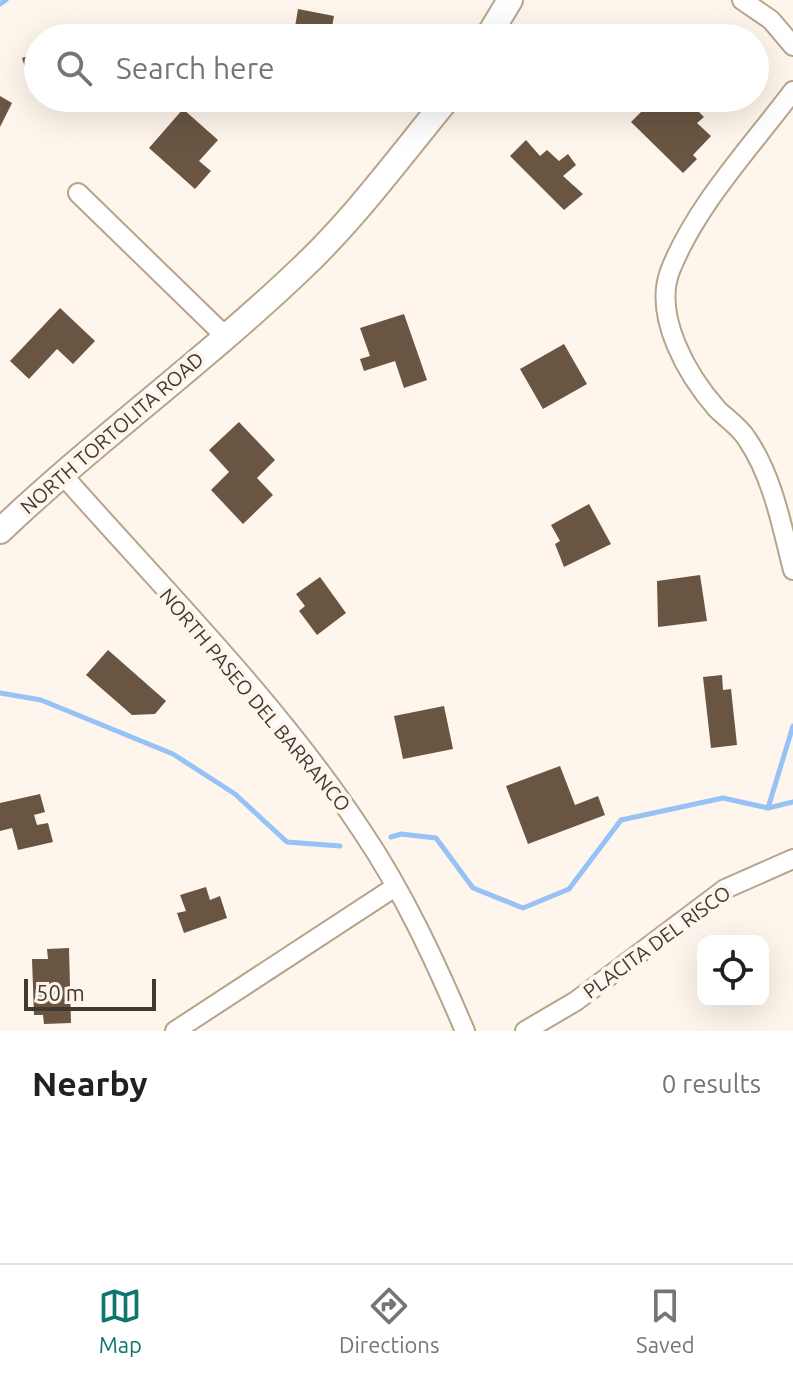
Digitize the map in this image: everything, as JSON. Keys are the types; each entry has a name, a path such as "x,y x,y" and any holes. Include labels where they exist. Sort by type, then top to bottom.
{"street":[{"path":"495,24 510,0"},
{"path":"742,0 771,20 793,46"},
{"path":"793,91 690,230 669,275 668,310 672,339 688,369 716,408 746,438 767,479 793,570"},
{"name":"NORTH TORTOLITA ROAD","path":"0,531 61,473 303,268 436,112"},
{"path":"78,193 224,335"},
{"name":"NORTH PASEO DEL BARRANCO","path":"61,473 307,757 363,831 441,974 465,1031"},
{"name":"PLACITA DEL RISCO","path":"525,1031 576,1001 725,889 793,859"},
{"path":"175,1031 395,887"}],"building":[{"path":"298,9 334,16 333,24 296,24"},
{"path":"0,96 12,103 0,127"},
{"path":"180,112 186,112 218,140 199,161 211,171 195,189 149,148"},
{"path":"641,112 699,112 704,117 697,123 711,136 693,155 697,159 683,173 631,122"},
{"path":"526,140 540,156 547,150 559,161 568,154 576,165 563,176 583,194 564,210 510,156"},
{"path":"60,308 95,341 73,364 57,349 29,379 10,361"},
{"path":"404,314 427,380 404,388 395,361 364,371 360,359 370,356 360,328"},
{"path":"564,344 587,384 543,409 520,369"},
{"path":"239,422 275,460 257,478 273,495 243,524 211,490 229,472 209,450"},
{"path":"589,504 611,544 564,567 555,544 560,541 551,525"},
{"path":"700,575 707,621 658,627 657,581"},
{"path":"320,577 346,613 317,635 299,611 305,606 296,594"},
{"path":"108,650 166,701 155,714 132,715 86,675"},
{"path":"722,675 723,690 731,689 737,745 711,748 703,677"},
{"path":"444,706 453,749 403,759 394,716"},
{"path":"560,766 575,805 598,796 605,815 528,844 506,786"},
{"path":"40,794 45,812 34,815 37,825 48,823 53,842 18,850 12,828 0,831 0,803"},
{"path":"206,887 210,900 220,896 227,918 184,933 177,913 186,911 180,895"},
{"path":"69,948 71,1023 44,1024 43,1015 34,1015 32,959 48,959 47,949"}],"waterway":[{"path":"0,4 6,0"},
{"path":"0,693 41,700 173,754 235,794 287,842 340,846"},
{"path":"768,808 793,726"},
{"path":"391,837 401,834 436,838 473,888 523,908 569,889 621,820 723,798 768,808 793,802"}]}
